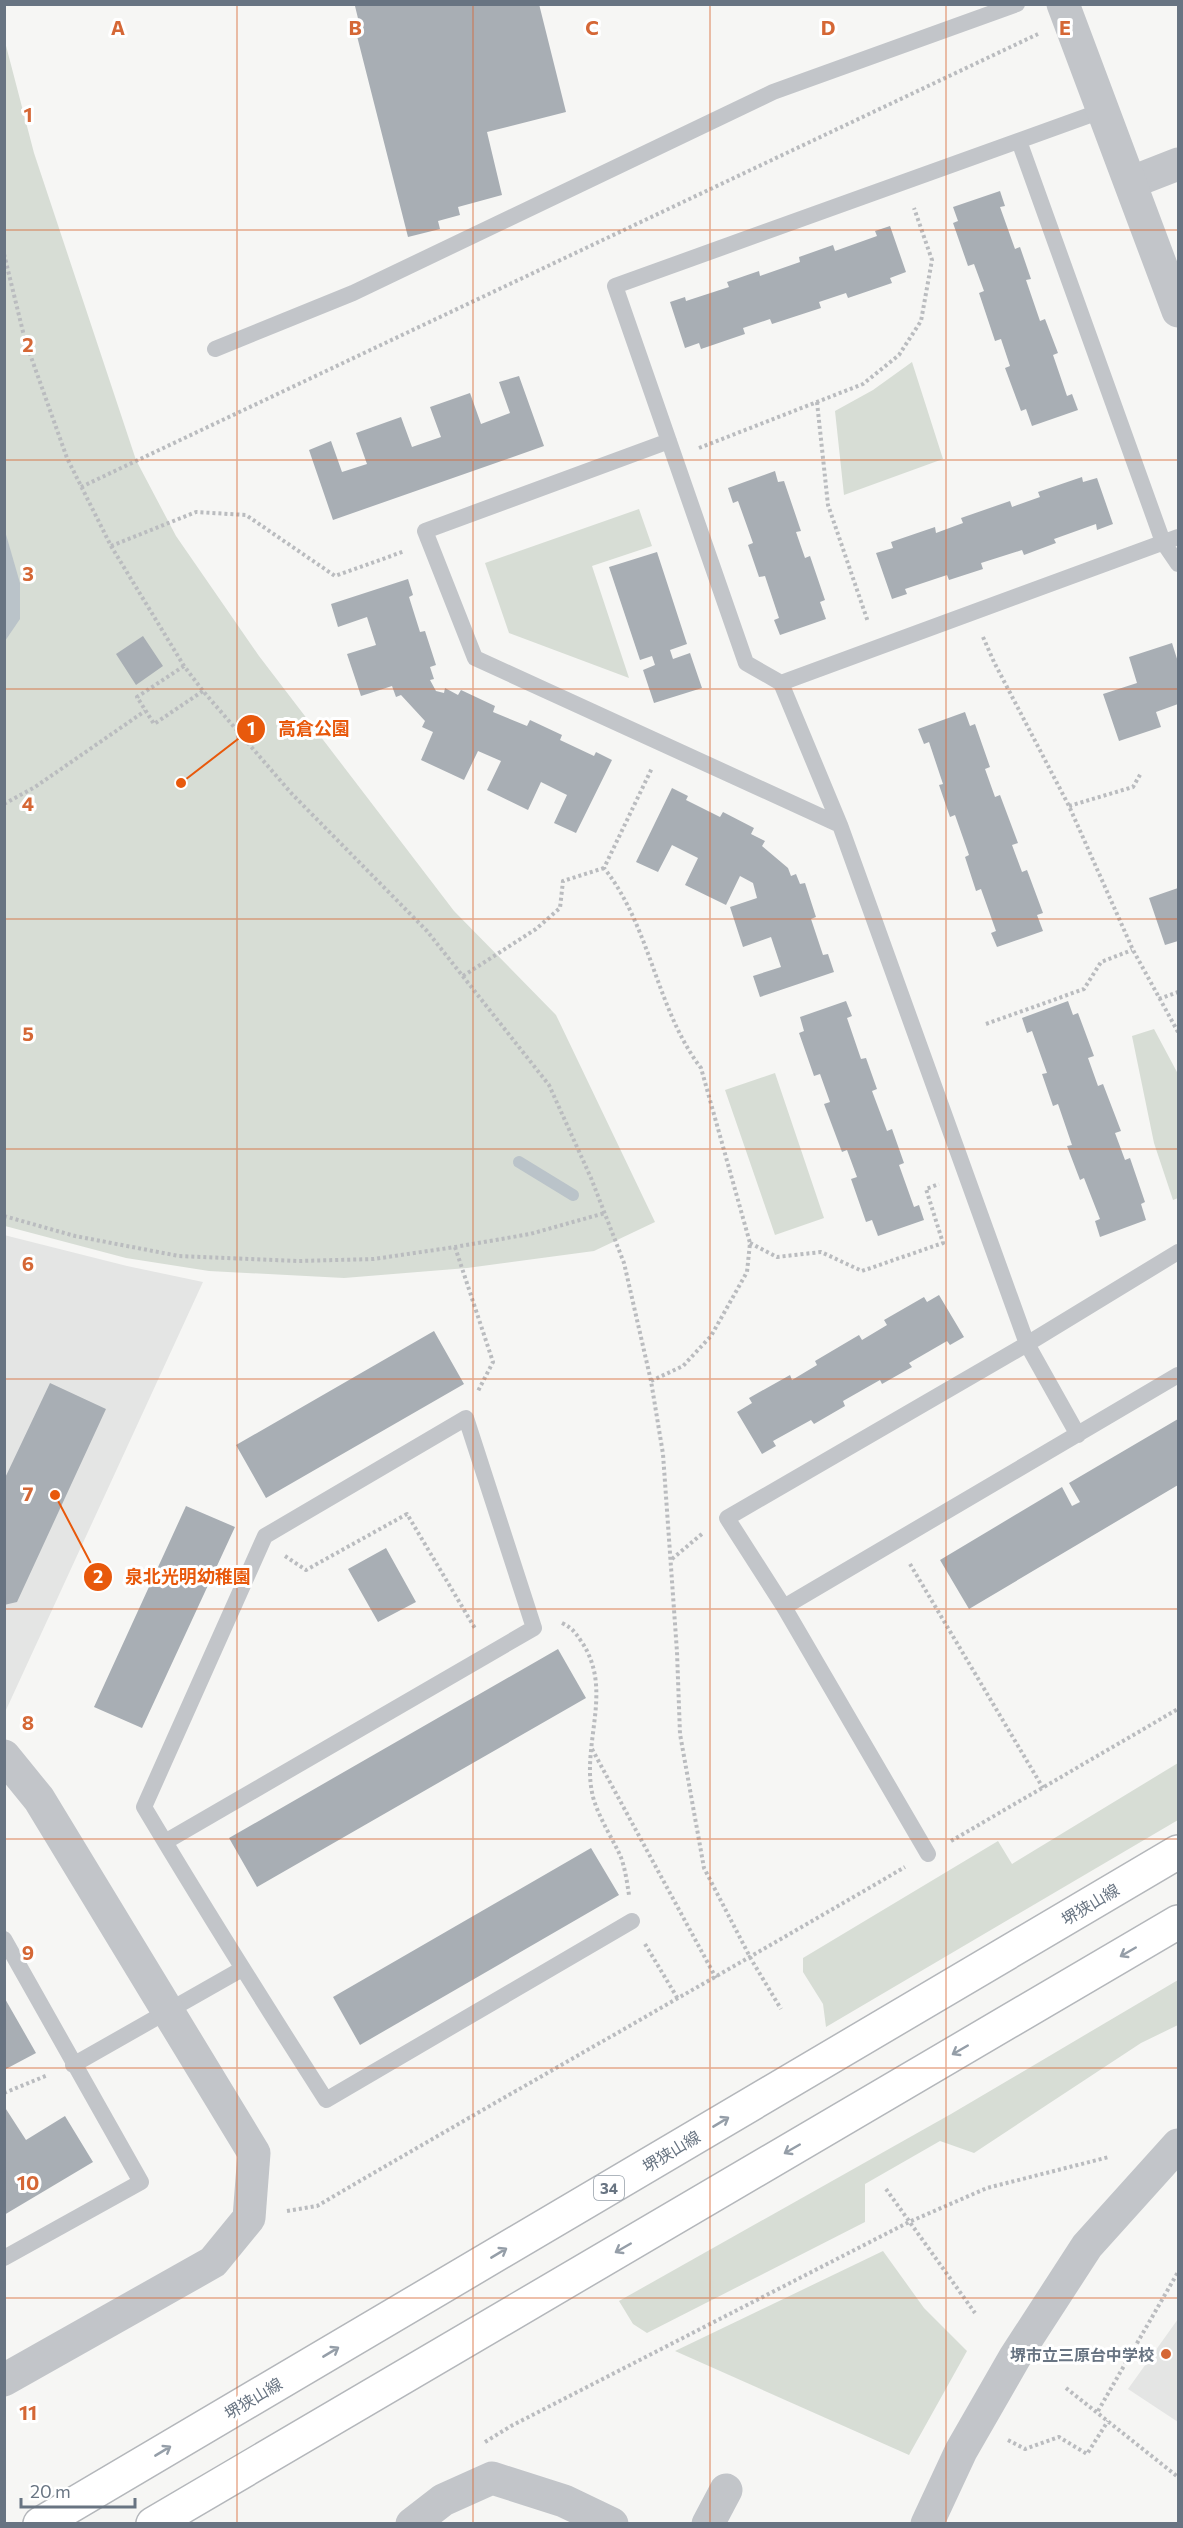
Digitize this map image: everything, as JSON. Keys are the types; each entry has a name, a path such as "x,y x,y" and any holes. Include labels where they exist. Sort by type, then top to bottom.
{"main road":[{"name":"堺狭山線","path":"40,2523 1179,1852"},
{"path":"153,2523 1179,1922"}],"street":[{"path":"1063,4 1179,311"},
{"path":"1132,182 1179,164"},
{"path":"4,1756 39,1799 254,2153 249,2218 213,2262 4,2380"},
{"path":"927,2523 962,2451 1015,2357 1087,2246 1179,2145"},
{"path":"412,2523 443,2500 492,2478 564,2501 612,2523"},
{"path":"708,2523 726,2490"}],"lane":[{"path":"215,349 352,293 773,92 1017,4"},
{"path":"1078,1435 1027,1344 840,825 781,683 746,663 615,286 1104,110"},
{"path":"1019,141 1179,564"},
{"path":"669,441 425,531 476,658 840,825"},
{"path":"781,683 1171,539"},
{"path":"928,1854 784,1608 727,1518 1027,1344 1179,1251"},
{"path":"784,1608 1179,1375"},
{"path":"165,1842 534,1628 466,1418 265,1536 144,1807 165,1842 242,1969 326,2100 632,1921"},
{"path":"4,1939 141,2182 4,2258"},
{"path":"74,2065 242,1969"}],"path":[{"path":"81,487 1041,33"},
{"path":"675,458 863,384 898,355 921,321 932,260 906,182"},
{"path":"4,254 25,340 68,458 111,546 184,666 203,692 292,794 427,931 549,1085 605,1213 624,1263 651,1381 663,1454 680,1734 704,1868 751,1959 782,2009"},
{"path":"817,402 828,505 877,647"},
{"path":"111,546 196,512 246,515 335,576 429,542"},
{"path":"973,612 994,662 1069,806 1133,950 1179,1032"},
{"path":"184,666 137,697 154,724 203,692"},
{"path":"4,804 35,787 145,711"},
{"path":"463,976 536,929 560,908 563,881 604,868 663,744"},
{"path":"1069,806 1133,787 1142,773"},
{"path":"604,868 622,890 683,1045 701,1068 750,1243 747,1272 711,1336 683,1366 651,1381"},
{"path":"986,1024 1084,989 1101,962 1133,950"},
{"path":"1159,999 1179,992"},
{"path":"750,1243 777,1257 821,1252 862,1271 943,1243 927,1189 965,1173"},
{"path":"4,1216 75,1236 178,1256 298,1261 374,1259 455,1247 530,1234 605,1213"},
{"path":"455,1247 493,1362 466,1418"},
{"path":"262,1542 306,1570 407,1514 490,1653"},
{"path":"671,1559 708,1529 727,1518"},
{"path":"897,1542 1043,1788"},
{"path":"534,1628 543,1631 560,1622 572,1628 589,1652 595,1669 598,1709 592,1749 593,1796 608,1835 621,1857 632,1921 678,1999"},
{"path":"249,2218 317,2206 574,2056 751,1959 1179,1709"},
{"path":"592,1749 716,1978"},
{"path":"4,2093 74,2065"},
{"path":"511,2426 909,2222 987,2188 1109,2157"},
{"path":"886,2189 975,2313"},
{"path":"1098,2411 1179,2272"},
{"path":"1066,2388 1179,2477"},
{"path":"1008,2440 1025,2449 1059,2437 1087,2454 1108,2421"}],"shaded area":[{"path":"4,38 34,153 136,460 176,536 259,656 454,911 556,1015 655,1222 594,1251 467,1268 344,1278 209,1271 126,1258 5,1226"},
{"path":"912,362 943,459 844,495 835,411 873,390"},
{"path":"639,509 652,546 592,566 629,678 509,633 485,563"},
{"path":"5,531 20,583 20,619 5,641"},
{"path":"1154,1029 1178,1074 1178,1198 1173,1200 1154,1143 1132,1036"},
{"path":"775,1073 824,1218 775,1235 725,1090"},
{"path":"4,1235 127,1266 203,1282 6,1710"},
{"path":"1178,1763 1178,1820 826,2027 823,2004 803,1972 803,1958 998,1841 1012,1864"},
{"path":"1178,1980 1178,2025 1141,2043 974,2153 940,2141 865,2184 865,2222 647,2333 633,2324 619,2301 951,2114"},
{"path":"883,2251 924,2308 967,2351 909,2455 675,2351"},
{"name":"堺市立三原台中学校","path":"1178,2319 1178,2422 1128,2389"}],"building":[{"path":"359,4 539,4 566,112 487,132 502,195 458,207 460,215 438,221 440,229 408,237 357,36 362,35 355,6"},
{"path":"1000,191 1005,206 1000,207 1015,249 1020,247 1031,279 1026,280 1040,321 1045,319 1058,353 1053,355 1067,396 1072,394 1078,410 1032,426 1026,409 1021,411 1005,368 1010,366 1001,339 995,341 979,293 984,291 974,264 968,266 953,223 958,221 953,207"},
{"path":"890,226 906,272 890,278 892,283 848,298 846,293 819,302 821,308 772,324 770,319 743,328 745,334 701,349 699,343 685,348 670,302 685,297 686,301 729,287 727,282 759,271 760,276 800,262 799,257 833,245 835,251 877,236 875,231"},
{"path":"519,376 544,446 333,520 309,450 331,441 342,472 367,464 356,433 401,417 412,447 441,437 430,407 470,393 481,424 510,413 499,382"},
{"path":"775,471 778,482 784,481 801,531 796,532 805,558 810,556 825,600 820,602 826,619 780,635 774,620 779,618 765,576 759,577 748,545 753,543 738,501 733,503 728,488"},
{"path":"1082,477 1083,482 1097,478 1113,524 1097,530 1096,524 1054,539 1056,543 1024,555 1022,550 981,563 983,569 949,580 947,575 905,589 907,594 892,599 876,553 893,548 891,542 935,527 936,533 963,523 961,518 1010,501 1012,507 1040,497 1038,492"},
{"path":"657,552 687,644 670,650 673,659 690,653 702,688 654,703 643,670 655,665 652,656 640,660 609,567"},
{"path":"408,579 413,595 409,597 420,632 425,631 436,665 430,667 434,679 430,680 436,691 444,693 445,688 458,695 461,690 495,706 493,712 527,726 530,720 562,735 560,740 594,756 596,752 612,760 576,833 554,823 567,795 541,782 528,810 487,790 501,761 478,751 464,780 421,760 433,732 422,727 425,721 401,695 396,697 392,686 361,696 347,654 376,645 367,617 338,627 331,604"},
{"path":"143,636 163,666 136,685 116,654"},
{"path":"1172,643 1178,662 1178,704 1156,712 1161,727 1119,741 1103,694 1137,683 1129,657"},
{"path":"965,712 970,726 975,724 990,767 985,769 995,797 1000,795 1018,843 1012,845 1022,872 1027,870 1043,913 1037,915 1043,931 997,947 991,933 996,931 981,889 976,891 965,857 969,855 955,815 950,817 939,785 943,784 929,742 924,744 918,729"},
{"path":"672,788 688,796 686,800 720,817 723,812 754,828 751,834 765,841 762,846 788,868 791,876 796,874 800,884 805,883 816,917 811,919 823,955 828,954 834,972 760,997 753,976 781,967 771,937 743,947 730,907 757,898 753,883 740,876 726,905 685,885 698,858 672,845 658,872 636,862"},
{"path":"1178,888 1178,941 1165,945 1149,898"},
{"path":"846,1001 852,1016 847,1018 861,1059 866,1058 877,1089 872,1091 887,1131 892,1129 904,1163 899,1165 914,1207 919,1205 924,1220 878,1236 872,1220 866,1222 851,1179 857,1177 847,1150 842,1152 824,1104 830,1102 820,1074 814,1076 799,1033 804,1031 800,1017"},
{"path":"1068,1001 1073,1015 1078,1013 1094,1056 1088,1058 1098,1086 1103,1084 1121,1131 1115,1133 1125,1160 1130,1158 1145,1202 1141,1204 1146,1220 1100,1237 1095,1221 1100,1219 1084,1178 1080,1180 1067,1146 1072,1145 1058,1104 1053,1106 1042,1074 1047,1073 1032,1031 1027,1033 1022,1018"},
{"path":"939,1295 964,1337 950,1345 947,1341 909,1363 912,1367 882,1384 880,1380 843,1401 845,1406 814,1424 811,1420 773,1441 776,1446 762,1454 737,1412 752,1403 749,1398 790,1375 792,1380 817,1365 815,1361 859,1335 862,1340 887,1325 884,1320 924,1297 927,1302"},
{"path":"434,1331 464,1384 266,1498 236,1445"},
{"path":"50,1383 106,1409 17,1602 4,1605 4,1480"},
{"path":"1178,1419 1178,1485 969,1609 940,1560 1062,1487 1072,1506 1080,1502 1069,1483"},
{"path":"186,1506 235,1527 142,1728 94,1707"},
{"path":"386,1548 416,1602 378,1622 348,1569"},
{"path":"558,1649 586,1698 257,1887 229,1838"},
{"path":"591,1848 619,1895 360,2045 333,1997"},
{"path":"4,1997 36,2053 4,2070"},
{"path":"4,2106 26,2140 65,2116 93,2162 4,2215"}],"waterway":[{"path":"519,1162 573,1195"}],"place":[{"name":"高倉公園","path":"181,783"},
{"name":"泉北光明幼稚園","path":"55,1495"},
{"name":"堺市立三原台中学校","path":"1166,2354"}]}
